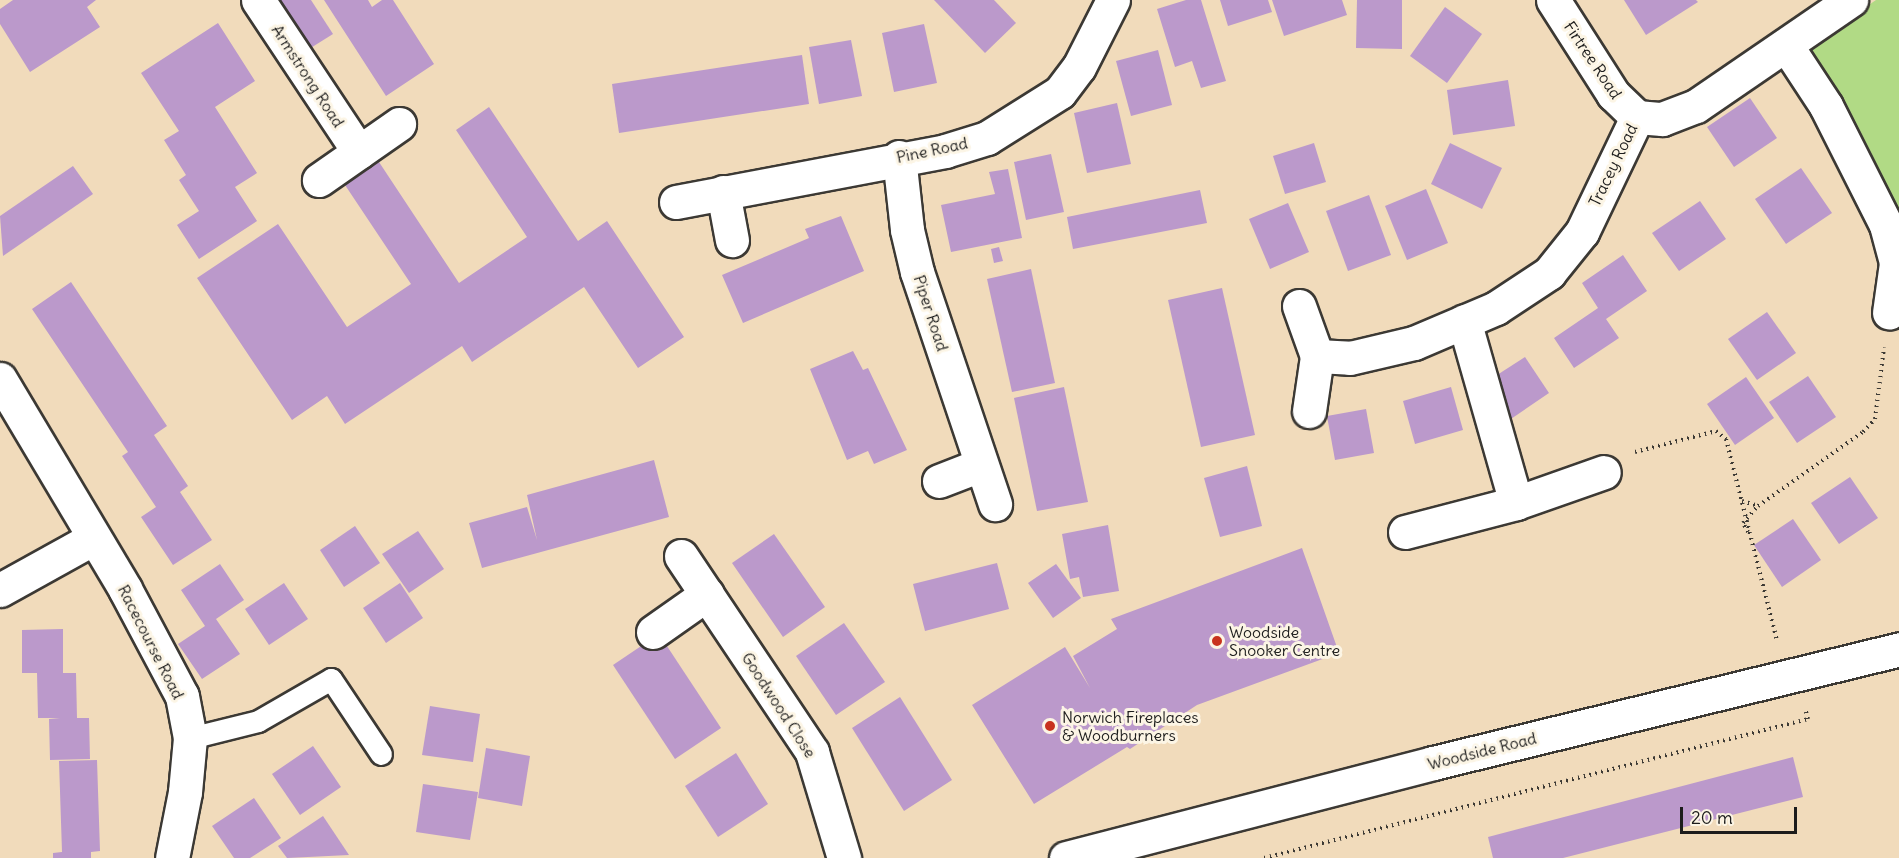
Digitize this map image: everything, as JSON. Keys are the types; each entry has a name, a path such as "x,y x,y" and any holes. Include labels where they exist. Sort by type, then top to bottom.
{"street":[{"name":"Armstrong Road","path":"258,0 359,152"},
{"name":"Pine Road","path":"676,202 898,158 945,151 987,138 1037,110 1060,92 1079,67 1113,0"},
{"name":"Firtree Road","path":"1553,0 1613,94 1637,117"},
{"name":"Tracey Road","path":"1317,356 1350,357 1403,345 1496,308 1549,273 1582,232 1637,117 1662,119 1696,106 1851,0"},
{"path":"1786,45 1826,106 1886,225 1896,263 1889,313"},
{"path":"319,180 399,124"},
{"name":"Piper Road","path":"898,158 907,230 917,272 995,504"},
{"path":"723,192 732,240"},
{"path":"1299,306 1317,356 1309,411"},
{"path":"1464,321 1516,503"},
{"name":"Racecourse Road","path":"0,379 125,588 182,696 190,738 185,792 171,858"},
{"path":"939,481 980,465"},
{"path":"1405,532 1516,503 1604,472"},
{"path":"0,591 94,538"},
{"name":"Goodwood Close","path":"681,556 812,752 844,858"},
{"path":"653,632 706,594"},
{"name":"Woodside Road","path":"1066,858 1432,763 1899,649"}],"lane":[{"path":"190,738 258,721 331,679 381,754"}],"path":[{"path":"1751,538 1743,523 1758,506 1863,432 1875,419 1889,313"},
{"path":"1736,473 1741,501 1758,506"},
{"path":"1288,852 1291,858"}],"green space":[{"path":"1876,0 1899,0 1899,231 1794,56"}],"building":[{"path":"13,0 96,0 87,7 100,27 30,72 0,24 0,9"},
{"path":"271,0 311,0 333,34 301,54"},
{"path":"324,0 368,0 372,7 382,0 393,0 434,64 386,96"},
{"path":"934,0 994,0 1016,23 985,53"},
{"path":"1186,0 1201,0 1226,81 1201,88 1192,61 1175,67 1157,9"},
{"path":"1220,0 1268,0 1272,12 1228,26"},
{"path":"1272,0 1342,0 1347,15 1284,36"},
{"path":"1357,0 1402,0 1402,49 1356,48"},
{"path":"1624,0 1696,0 1698,2 1646,35"},
{"path":"1445,7 1482,34 1447,83 1410,56"},
{"path":"218,23 255,81 215,107 257,173 235,187 257,221 199,259 177,225 199,211 179,180 186,175 164,140 179,131 141,73"},
{"path":"924,24 937,83 894,92 882,33"},
{"path":"851,40 862,96 819,104 809,47"},
{"path":"1158,50 1172,105 1131,116 1116,61"},
{"path":"802,55 809,104 619,133 612,84"},
{"path":"1508,80 1515,126 1453,135 1447,90"},
{"path":"1750,98 1777,138 1734,167 1707,127"},
{"path":"1117,103 1131,164 1087,173 1074,113"},
{"path":"489,107 578,241 607,221 684,337 638,368 584,287 472,362 462,346 345,424 327,396 292,420 197,278 278,224 347,327 411,284 345,185 379,162 459,283 527,237 456,130"},
{"path":"1314,143 1326,182 1285,194 1273,156"},
{"path":"1450,143 1502,168 1482,209 1431,184"},
{"path":"1051,154 1064,212 1026,220 1014,162"},
{"path":"73,166 93,194 3,256 0,216"},
{"path":"1801,168 1832,213 1786,244 1755,199"},
{"path":"1008,169 1022,238 951,252 941,205 995,194 989,172"},
{"path":"1426,189 1448,243 1407,260 1385,206"},
{"path":"1200,190 1207,223 1073,249 1067,217"},
{"path":"1369,195 1391,255 1348,271 1326,211"},
{"path":"1700,201 1726,239 1679,271 1652,233"},
{"path":"1288,203 1309,252 1270,269 1249,219"},
{"path":"841,216 864,271 743,323 722,275 809,238 805,229"},
{"path":"999,247 1003,261 994,263 991,249"},
{"path":"1623,255 1647,291 1606,319 1619,338 1574,368 1554,338 1598,308 1582,283"},
{"path":"1031,269 1055,383 1012,392 987,279"},
{"path":"71,282 167,426 154,435 188,486 180,492 212,540 173,565 141,517 156,507 122,456 128,452 32,309"},
{"path":"1222,288 1255,435 1201,447 1168,300"},
{"path":"1767,312 1796,353 1757,380 1728,339"},
{"path":"853,351 863,370 868,368 907,450 874,464 868,451 847,460 810,369"},
{"path":"1525,357 1549,393 1505,423 1480,386"},
{"path":"1808,376 1836,417 1797,443 1769,402"},
{"path":"1746,377 1774,418 1735,445 1707,404"},
{"path":"1064,387 1088,502 1037,511 1014,398"},
{"path":"1451,387 1463,430 1415,444 1403,401"},
{"path":"1366,409 1374,453 1335,460 1327,416"},
{"path":"654,460 669,517 482,568 469,523 527,507 537,540 527,495"},
{"path":"1247,466 1262,526 1220,537 1204,478"},
{"path":"1850,477 1878,518 1839,544 1811,503"},
{"path":"1793,519 1821,560 1782,587 1754,545"},
{"path":"1108,525 1119,591 1083,597 1079,577 1070,579 1062,534"},
{"path":"355,526 380,563 344,587 320,550"},
{"path":"418,531 444,569 409,593 382,554"},
{"path":"774,534 825,607 783,637 732,563"},
{"name":"Woodside Snooker Centre","path":"1302,548 1339,653 1197,705 1130,749 1127,747 1034,804 972,705 1065,647 1090,688 1073,656 1117,629 1111,619"},
{"path":"997,563 1009,609 925,631 913,584"},
{"path":"220,564 244,600 216,619 240,654 202,679 178,644 205,626 181,590"},
{"path":"1056,564 1081,598 1053,618 1028,583"},
{"path":"284,583 308,619 269,645 245,609"},
{"path":"400,583 423,618 386,643 363,608"},
{"path":"844,623 885,682 836,715 796,656"},
{"path":"63,629 63,673 76,673 77,718 89,718 90,759 50,760 49,719 60,718 38,718 37,673 22,673 22,630"},
{"path":"659,634 721,728 675,759 613,665"},
{"path":"900,697 952,780 904,811 852,728"},
{"path":"430,706 480,714 473,762 422,755"},
{"path":"313,746 341,787 300,815 272,774"},
{"path":"486,748 530,756 522,806 478,798"},
{"path":"736,753 768,804 718,837 685,786"},
{"path":"1793,757 1803,797 1563,858 1493,858 1488,837"},
{"path":"97,760 100,851 91,852 91,858 53,858 53,853 62,852 59,761"},
{"path":"423,784 478,792 470,840 416,832"},
{"path":"254,798 281,838 250,858 234,858 212,826"},
{"path":"323,816 349,855 287,858 278,846"}],"place":[{"name":"Woodside Snooker Centre","path":"1217,641"},
{"name":"Norwich Fireplaces & Woodburners","path":"1050,726"}]}
